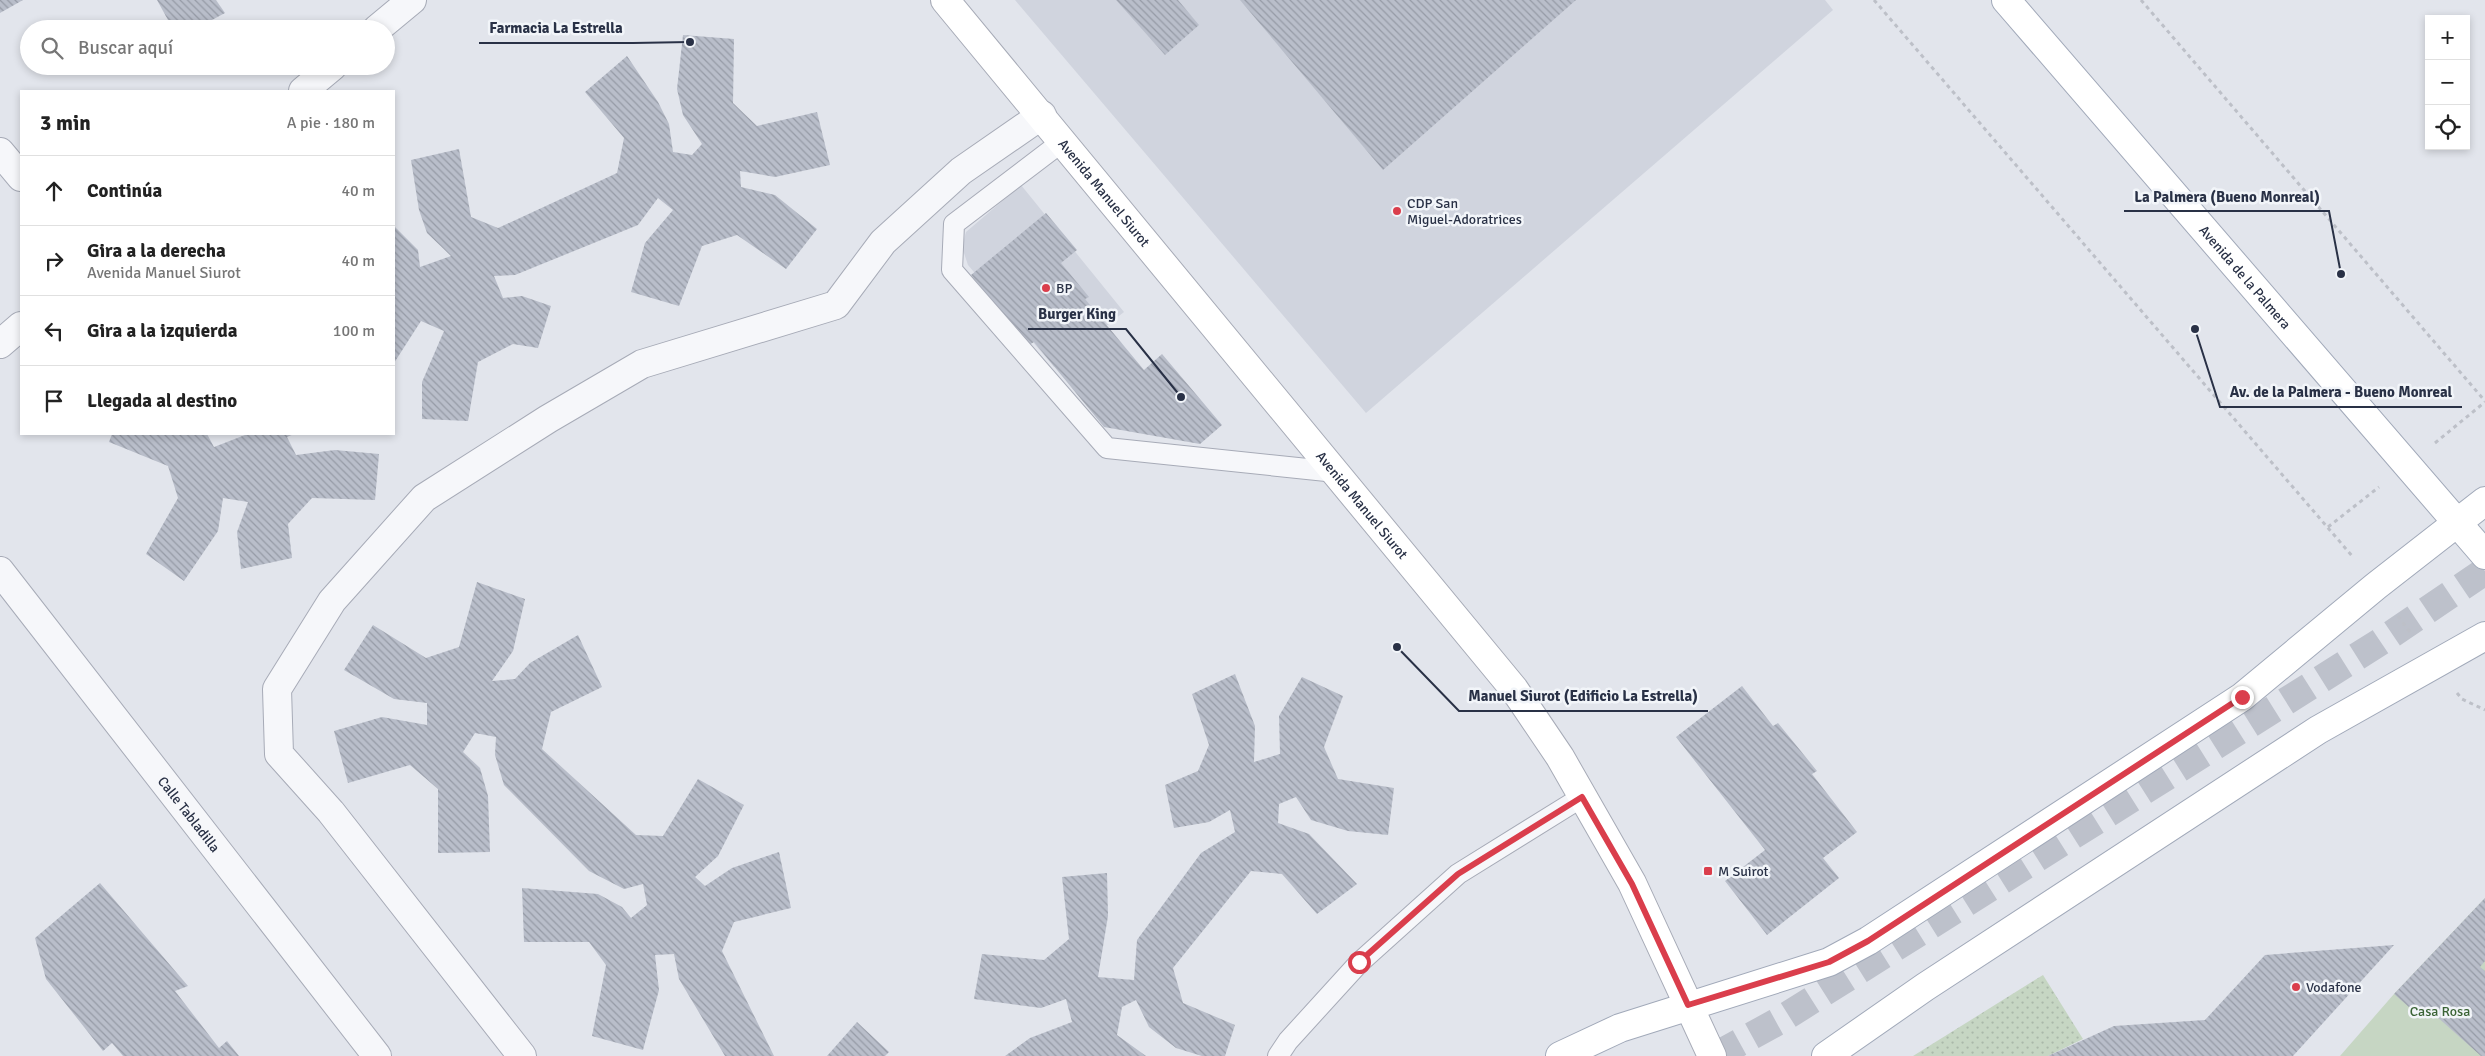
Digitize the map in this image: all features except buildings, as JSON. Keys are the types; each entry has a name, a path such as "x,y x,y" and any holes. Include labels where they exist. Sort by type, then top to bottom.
{"main road":[{"name":"Avenida Manuel Siurot","path":"945,0 1063,140 1514,689 1560,757 1632,884 1712,1056"},
{"name":"Avenida de la Palmera","path":"2006,0 2485,555"},
{"path":"1560,1056 1620,1028 1829,962 1868,941 2242,697 2376,586 2485,501"},
{"path":"1826,1056 1925,987 2318,730 2485,636"}],"street":[{"path":"389,20 412,0"},
{"path":"304,90 322,75"},
{"path":"522,1056 331,812 279,754 277,689 332,601 424,498 548,418 642,364 836,305 883,242 961,172 1042,115"},
{"path":"0,152 20,176"},
{"path":"0,344 20,327"},
{"name":"Calle Tabladilla","path":"0,571 377,1056"}],"lane":[{"path":"1063,140 954,224 952,270 1107,448 1336,472"},
{"path":"1278,1056 1288,1041 1359,962 1458,874 1582,797"}],"path":[{"path":"1874,0 2322,520 2376,586 2434,665 2462,699 2485,710"},
{"path":"2141,0 2485,401"}],"shaded area":[{"name":"CDP San Miguel-Adoratrices","path":"1015,0 1825,0 1833,10 1366,413"},
{"name":"BP","path":"1021,185 1124,312 1054,367 968,265 962,247 966,232"}],"green space":[{"name":"Casa Rosa","path":"2485,898 2485,1056 2340,1056 2394,994"},
{"path":"2043,975 2083,1039 2048,1056 1913,1056"}],"tunnel":[{"path":"1715,1056 1777,1022 2380,642 2485,571"}],"place":[{"name":"Farmacia La Estrella","path":"690,42"},
{"name":"CDP San Miguel-Adoratrices","path":"1397,211"},
{"name":"La Palmera (Bueno Monreal)","path":"2341,274"},
{"name":"BP","path":"1046,288"},
{"name":"Av. de la Palmera - Bueno Monreal","path":"2195,329"},
{"name":"Burger King","path":"1181,397"},
{"name":"Manuel Siurot (Edificio La Estrella)","path":"1397,647"},
{"name":"M Suirot","path":"1708,871"},
{"name":"Vodafone","path":"2296,987"}],"route":[{"path":"1359,962 1458,874 1582,797 1632,884 1688,1005 1829,962 1868,941 2242,697"}]}
